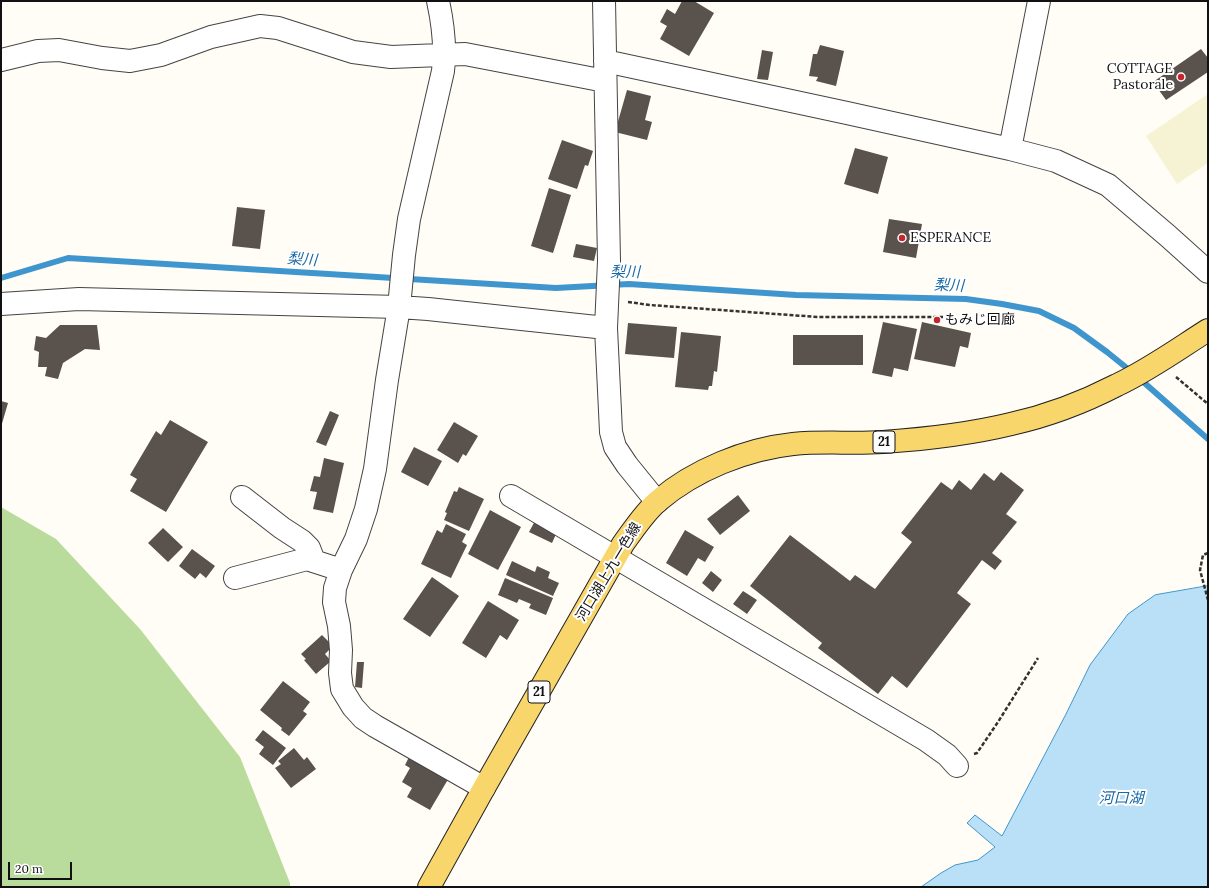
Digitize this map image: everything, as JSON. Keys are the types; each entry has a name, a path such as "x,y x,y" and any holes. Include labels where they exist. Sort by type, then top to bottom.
{"main road":[{"name":"河口湖上九一色線","path":"429,887 623,544 638,523 657,502 678,485 725,461 747,453 793,444 883,442 977,431 1013,424 1076,403 1117,385 1148,368 1208,330"}],"street":[{"path":"438,1 445,54 444,71 409,219 399,307 375,469 366,509 356,539 341,570 335,588 334,602 339,626 341,650 340,673 342,689 353,707 369,722 484,788"},
{"path":"604,1 609,261 606,328 611,432 615,447 627,465 657,502"},
{"path":"1010,149 1039,1"},
{"path":"1,60 38,50 59,50 102,58 130,61 162,55 212,37 260,26 278,28 353,52 391,57 465,54 605,71 832,110 1010,149 1056,162 1108,185 1208,272"},
{"path":"1,304 79,299 399,307 606,328"},
{"path":"512,496 926,740 947,755 957,766"},
{"path":"242,497 282,528 302,541 309,548 314,561"},
{"path":"234,578 307,559 341,570"}],"path":[{"path":"607,299 650,305 818,317 942,317"},
{"path":"1172,374 1208,404"},
{"path":"1208,553 1203,555 1200,570 1208,600"},
{"path":"957,766 977,753 1038,658"}],"shaded area":[{"path":"1208,94 1208,163 1177,184 1146,136"}],"green space":[{"path":"1,507 56,539 140,629 240,757 290,883 290,887 1,887"}],"water":[{"name":"河口湖","path":"1208,586 1208,887 921,887 955,865 978,860 995,847 967,823 975,815 1002,836 1090,665 1128,614 1155,595"}],"building":[{"path":"682,1 694,1 714,13 689,56 660,39 667,26 660,22 667,9 675,14"},
{"path":"820,45 844,51 836,86 816,81 818,77 809,76 813,54 817,54"},
{"name":"COTTAGE Pastorale","path":"1201,49 1208,58 1208,72 1166,100 1153,82"},
{"path":"762,50 773,52 768,80 757,79"},
{"path":"627,90 651,96 645,120 652,122 647,140 615,132"},
{"path":"562,140 593,151 588,166 585,165 577,189 548,179"},
{"path":"855,148 888,157 878,194 844,184"},
{"path":"549,188 571,195 553,253 531,246"},
{"path":"237,207 265,210 260,249 232,246"},
{"name":"ESPERANCE","path":"889,219 922,224 916,258 883,252"},
{"path":"576,244 597,248 594,261 573,257"},
{"path":"883,322 917,329 908,371 894,368 892,377 872,373"},
{"path":"922,322 971,333 968,348 960,346 955,367 914,359"},
{"path":"628,323 677,327 674,358 625,354"},
{"path":"60,325 97,325 100,350 85,349 63,363 58,379 45,376 47,367 38,367 39,352 34,350 36,336 46,338"},
{"path":"681,332 721,336 717,372 714,371 712,386 709,386 708,390 675,387"},
{"path":"793,335 863,335 863,365 793,365"},
{"path":"1,401 8,403 1,427"},
{"path":"330,411 339,415 326,446 316,442"},
{"path":"170,420 208,442 166,512 130,491 137,479 130,475 156,431 161,435"},
{"path":"454,422 478,436 466,456 463,454 458,463 437,450"},
{"path":"414,447 442,461 428,486 401,472"},
{"path":"324,458 344,463 333,513 313,509 317,492 310,491 314,476 320,477"},
{"path":"1001,472 1024,490 1006,514 1017,522 992,553 1002,561 995,570 982,560 957,593 971,604 907,688 892,676 878,694 818,648 822,643 750,586 790,535 850,581 855,575 875,589 912,542 901,533 941,482 952,490 959,480 971,490 984,473 994,481"},
{"path":"459,487 484,499 469,531 444,520 447,513 445,512 454,491 457,492"},
{"path":"738,495 750,511 720,535 707,519"},
{"path":"490,510 521,527 498,570 468,554"},
{"path":"535,521 557,532 552,543 529,532"},
{"path":"446,524 466,534 462,542 467,545 451,578 421,564 437,530 442,533"},
{"path":"163,528 183,547 168,562 148,543"},
{"path":"685,530 714,547 705,562 698,558 687,576 666,563"},
{"path":"192,549 215,566 206,578 200,573 195,579 179,566"},
{"path":"512,561 535,572 537,566 550,572 548,578 559,583 553,596 506,575"},
{"path":"711,571 722,580 713,592 702,583"},
{"path":"432,577 459,596 430,637 403,619"},
{"path":"505,578 553,598 546,615 529,608 531,604 519,599 517,603 498,595"},
{"path":"743,591 757,600 747,614 733,604"},
{"path":"488,601 519,620 507,640 500,635 486,658 462,643"},
{"path":"322,635 333,646 325,654 331,661 316,674 301,654"},
{"path":"357,662 364,662 362,688 355,687"},
{"path":"283,681 310,702 303,711 307,714 289,736 281,730 282,728 260,710"},
{"path":"263,730 286,748 273,765 259,754 264,747 255,740"},
{"path":"294,748 304,760 307,757 316,769 291,788 275,768 281,764 278,761"},
{"path":"411,753 450,776 430,810 407,797 412,788 402,782 410,768 405,765"}],"waterway":[{"name":"梨川","path":"1,278 68,258 556,288 629,284 796,295 966,299 1039,311 1074,328 1133,373"},
{"name":"梨川","path":"1140,379 1208,439"}],"place":[{"name":"COTTAGE Pastorale","path":"1181,77"},
{"name":"ESPERANCE","path":"902,238"},
{"name":"もみじ回廊","path":"937,320"}]}
